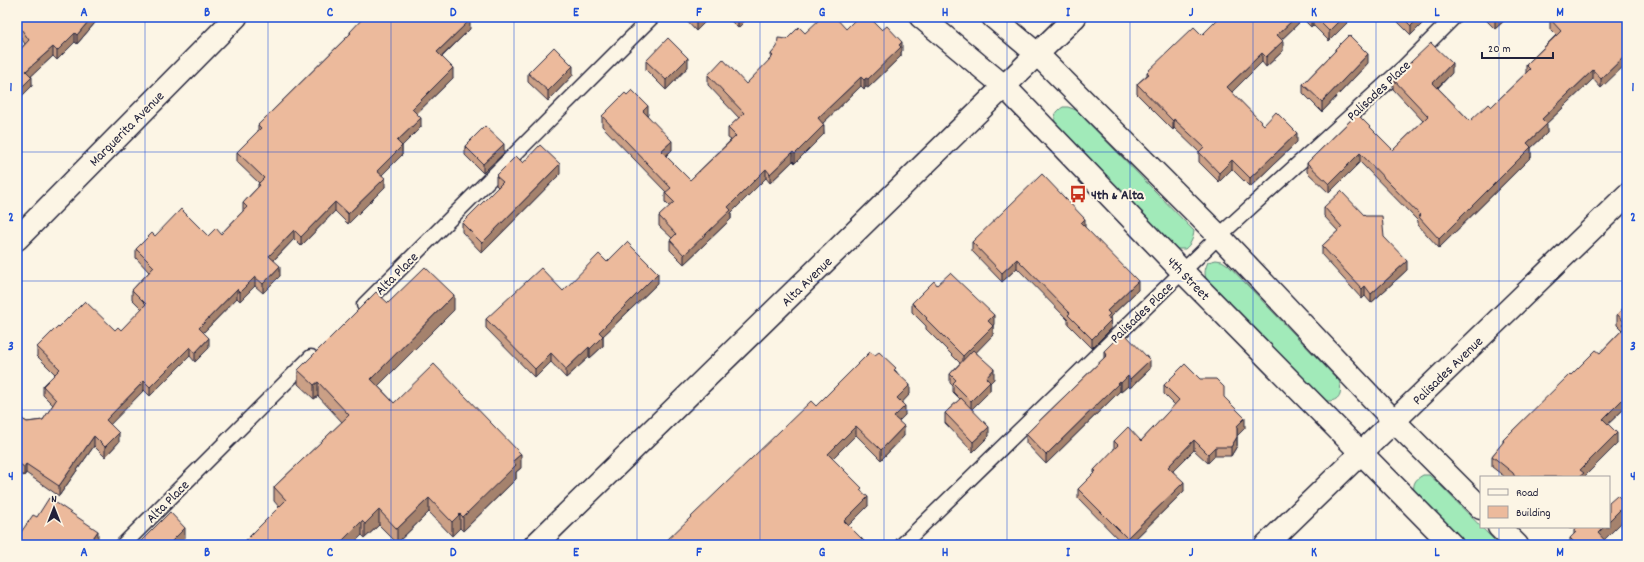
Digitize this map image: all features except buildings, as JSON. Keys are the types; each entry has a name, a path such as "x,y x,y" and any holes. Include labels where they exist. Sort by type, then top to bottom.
{"street":[{"name":"Marguerita Avenue","path":"17,239 236,17"},
{"name":"4th Street","path":"921,17 1005,87 1183,272 1452,545"},
{"path":"993,17 1037,54 1219,236 1394,421 1480,507"},
{"name":"Alta Avenue","path":"535,545 1075,17"},
{"name":"Palisades Avenue","path":"1266,545 1627,195"},
{"path":"1500,528 1517,545"}],"lane":[{"name":"Alta Place","path":"354,315 652,17"},
{"name":"Palisades Place","path":"902,545 1219,236 1404,67 1454,17"},
{"name":"Alta Place","path":"123,545 320,348"}],"green space":[{"path":"1063,107 1076,110 1194,231 1189,245 1185,249 1177,249 1056,126 1055,115"},
{"path":"1216,260 1222,261 1228,265 1339,381 1341,389 1337,398 1331,401 1326,401 1208,283 1205,270 1208,262"},
{"path":"1423,475 1429,475 1480,526 1480,528 1482,528 1499,545 1463,545 1415,495 1414,483"}],"place":[{"name":"4th & Alta","path":"1078,194"}]}
